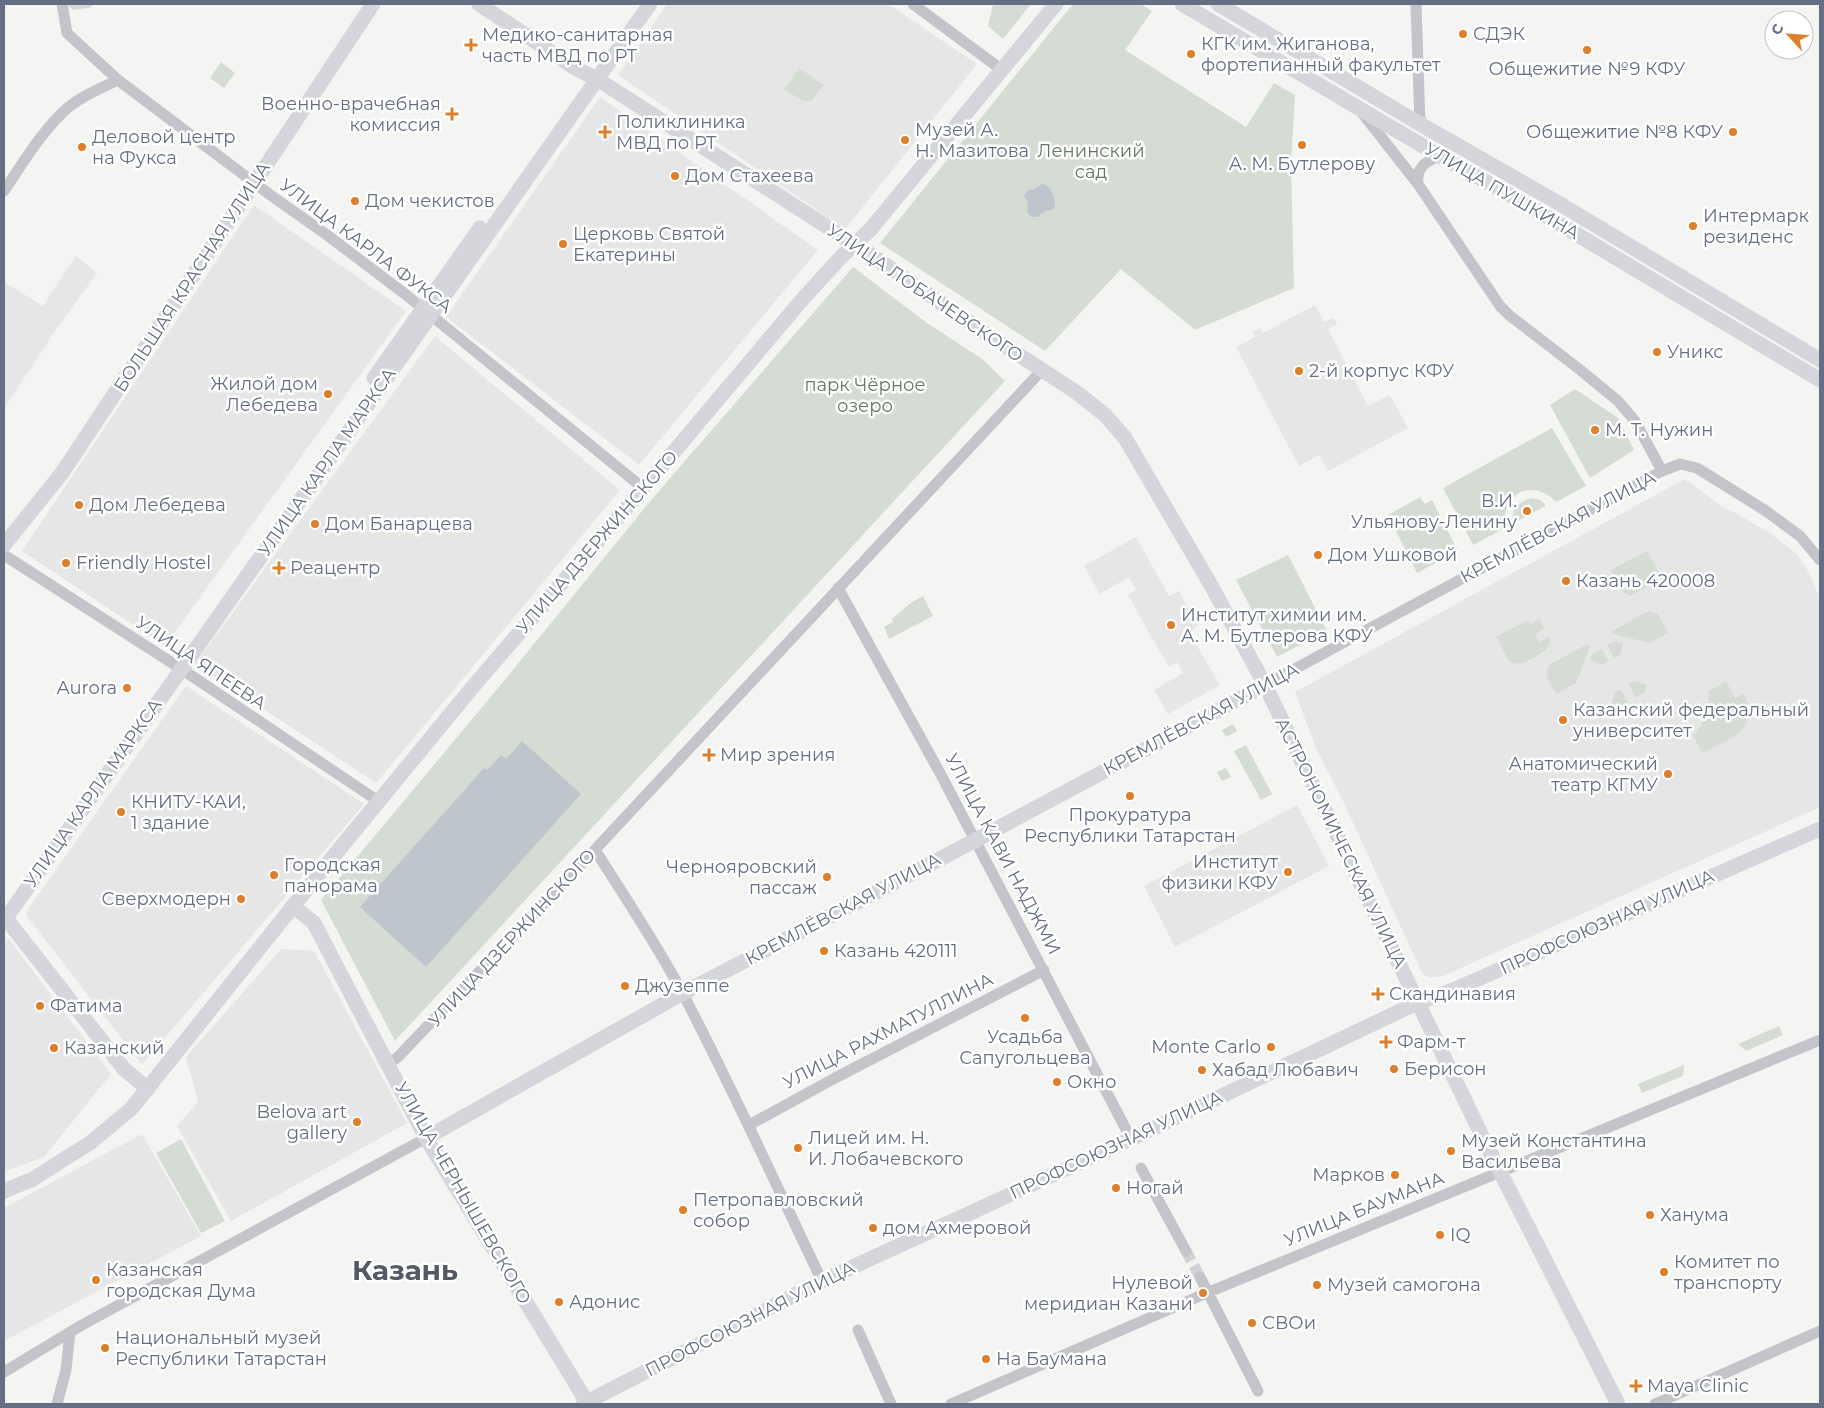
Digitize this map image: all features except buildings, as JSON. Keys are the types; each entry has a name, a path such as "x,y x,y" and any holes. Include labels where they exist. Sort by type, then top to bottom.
{"street":[{"name":"УЛИЦА КАРЛА ФУКСА","path":"62,4 67,33 118,80 427,312 643,488"},
{"name":"БОЛЬШАЯ КРАСНАЯ УЛИЦА","path":"4,545 62,473 373,4"},
{"name":"УЛИЦА ЛОБАЧЕВСКОГО","path":"479,4 575,68 855,244 1076,392 1105,415 1125,438 1212,587 1265,685"},
{"name":"УЛИЦА КАРЛА МАРКСА","path":"4,915 592,77 638,4"},
{"name":"УЛИЦА КАРЛА МАРКСА","path":"592,77 650,4"},
{"path":"913,4 1002,70"},
{"name":"УЛИЦА ДЗЕРЖИНСКОГО","path":"4,1191 33,1179 90,1143 131,1109 378,801 471,689 643,488 800,300 870,230 1056,4"},
{"name":"УЛИЦА ПУШКИНА","path":"1182,4 1440,156 1526,204 1820,380"},
{"name":"УЛИЦА ПУШКИНА","path":"1218,4 1420,124 1555,201 1820,360"},
{"path":"1416,4 1420,124"},
{"path":"4,190 35,144 63,112 93,91 118,80"},
{"path":"1358,107 1418,184 1500,306 1618,401 1635,421 1662,470"},
{"path":"1418,184 1417,178 1422,165 1428,160 1440,156"},
{"name":"УЛИЦА ДЗЕРЖИНСКОГО","path":"388,1064 398,1057 596,850 1042,370"},
{"name":"КРЕМЛЁВСКАЯ УЛИЦА","path":"4,1372 70,1332 426,1138 683,993 976,840 1662,470 1680,464 1697,468 1766,510 1800,536 1820,560"},
{"name":"УЛИЦА ЯПЕЕВА","path":"4,556 177,666 378,801"},
{"name":"УЛИЦА КАВИ НАДЖМИ","path":"838,588 976,840 1131,1139"},
{"name":"АСТРОНОМИЧЕСКАЯ УЛИЦА","path":"1265,685 1499,1172 1618,1404"},
{"name":"ПРОФСОЮЗНАЯ УЛИЦА","path":"586,1404 822,1281 1131,1139 1417,1003 1453,990 1820,829"},
{"path":"596,850 683,993 749,1124 822,1281"},
{"name":"УЛИЦА ЧЕРНЫШЕВСКОГО","path":"293,906 314,923 426,1138 586,1404"},
{"path":"4,915 124,1069 148,1089"},
{"name":"УЛИЦА РАХМАТУЛЛИНА","path":"749,1124 1044,970"},
{"name":"УЛИЦА БАУМАНА","path":"951,1404 1209,1292 1820,1040"},
{"path":"1141,1168 1186,1251"},
{"path":"1200,1277 1258,1391"},
{"path":"858,1330 891,1404"},
{"path":"1655,1404 1820,1331"},
{"path":"59,1400 66,1370 70,1332"}],"shaded area":[{"path":"667,4 888,4 977,64 845,229 618,75"},
{"path":"600,97 818,250 639,465 446,317"},
{"path":"1042,184 1051,190 1054,196 1055,207 1052,210 1045,211 1044,214 1042,213 1038,217 1032,217 1027,212 1028,203 1024,195 1028,190"},
{"path":"254,205 406,311 165,646 22,551"},
{"path":"76,256 97,273 57,328 4,408 4,282 43,306"},
{"name":"2-й корпус КФУ","path":"1315,305 1324,322 1334,318 1337,324 1328,329 1368,406 1390,395 1408,428 1328,471 1319,455 1299,466 1236,347 1255,337 1253,332 1260,328 1263,333"},
{"path":"435,336 620,490 376,783 195,664"},
{"name":"Казанский федеральный университет","path":"1685,479 1724,508 1768,532 1796,553 1808,571 1820,598 1820,807 1443,976 1429,978 1422,973 1345,805 1316,748 1295,692"},
{"name":"Институт химии им. А. М. Бутлерова КФУ","path":"1136,537 1169,596 1179,591 1198,626 1189,632 1220,685 1168,714 1154,690 1183,673 1177,662 1169,667 1149,633 1128,595 1136,590 1129,577 1100,594 1084,566"},
{"path":"186,686 364,804 142,1065 26,915 26,912"},
{"path":"522,741 581,794 426,967 360,907 484,768 487,770 501,755 506,759"},
{"name":"Институт физики КФУ","path":"1297,805 1329,866 1175,947 1144,886"},
{"path":"8,938 111,1074 44,1157 4,1172 4,945"},
{"path":"281,949 314,951 407,1123 231,1221 177,1126 198,1102 186,1057"},
{"path":"142,1134 201,1236 4,1341 4,1208"}],"green space":[{"path":"67,4 95,4 89,8 73,10"},
{"path":"993,4 1031,4 1003,39 988,26"},
{"name":"Ленинский сад","path":"1073,4 1141,4 1152,11 1125,50 1246,127 1274,83 1295,95 1291,163 1294,288 1195,330 1121,269 1045,351 880,243"},
{"path":"221,62 235,73 224,88 210,78"},
{"path":"799,68 824,85 811,101 803,101 784,89"},
{"name":"парк Чёрное озеро","path":"853,267 927,323 982,359 1005,381 395,1041 321,900 489,699 652,499"},
{"path":"1575,389 1618,418 1634,450 1590,478 1550,405"},
{"path":"1552,428 1586,486 1556,502 1547,495 1537,491 1528,490 1520,493 1507,506 1505,528 1473,545 1443,488"},
{"path":"1420,497 1425,504 1432,500 1458,551 1417,573 1388,515"},
{"path":"1532,498 1541,500 1546,506 1534,512 1529,504 1521,508 1525,517 1514,523 1514,510 1523,501"},
{"path":"1647,551 1658,571 1656,581 1631,596 1624,593 1611,570"},
{"path":"1288,555 1327,631 1277,657 1236,580"},
{"path":"923,596 933,616 889,639 884,627 893,622 892,619 912,602"},
{"path":"1649,611 1658,614 1668,633 1650,643 1613,634 1612,631"},
{"path":"1539,619 1544,628 1535,634 1539,642 1549,637 1550,643 1546,650 1523,663 1518,664 1509,661 1496,637 1528,620 1530,624"},
{"path":"1615,641 1623,643 1620,655 1614,658 1607,645"},
{"path":"1588,644 1590,647 1576,683 1557,694 1547,675 1550,664"},
{"path":"1602,649 1608,662 1602,665 1590,660 1593,653"},
{"path":"1635,681 1647,685 1644,693 1635,697 1629,684"},
{"path":"1726,681 1735,698 1744,693 1748,706 1748,717 1740,732 1702,753 1693,735 1704,721 1709,703 1708,692"},
{"path":"1621,689 1628,702 1620,706 1611,704 1615,692"},
{"path":"1233,724 1237,731 1226,737 1222,730"},
{"path":"1246,745 1272,794 1261,800 1234,751"},
{"path":"1226,768 1231,777 1222,781 1217,772"},
{"path":"1779,1026 1783,1035 1746,1051 1738,1044"},
{"path":"1684,1065 1683,1076 1642,1093 1638,1084"},
{"path":"181,1139 225,1221 201,1233 156,1153"}],"tunnel":[{"path":"1186,1251 1200,1277"}],"place":[{"name":"СДЭК","path":"1463,34"},
{"name":"Медико-санитарная часть МВД по РТ","path":"471,45"},
{"name":"Общежитие №9 КФУ","path":"1587,50"},
{"name":"КГК им. Жиганова, фортепианный факультет","path":"1191,54"},
{"name":"Военно-врачебная комиссия","path":"452,114"},
{"name":"Поликлиника МВД по РТ","path":"605,132"},
{"name":"Общежитие №8 КФУ","path":"1733,132"},
{"name":"Музей А. Н. Мазитова","path":"905,140"},
{"name":"А. М. Бутлерову","path":"1302,145"},
{"name":"Деловой центр на Фукса","path":"82,147"},
{"name":"Дом Стахеева","path":"675,176"},
{"name":"Дом чекистов","path":"355,201"},
{"name":"Интермарк резиденс","path":"1693,226"},
{"name":"Церковь Святой Екатерины","path":"563,244"},
{"name":"Уникс","path":"1657,352"},
{"name":"2-й корпус КФУ","path":"1299,371"},
{"name":"Жилой дом Лебедева","path":"328,394"},
{"name":"М. Т. Нужин","path":"1595,430"},
{"name":"Дом Лебедева","path":"79,505"},
{"name":"В.И. Ульянову-Ленину","path":"1527,511"},
{"name":"Дом Банарцева","path":"315,524"},
{"name":"Дом Ушковой","path":"1318,555"},
{"name":"Friendly Hostel","path":"66,563"},
{"name":"Реацентр","path":"279,568"},
{"name":"Казань 420008","path":"1566,581"},
{"name":"Институт химии им. А. М. Бутлерова КФУ","path":"1171,625"},
{"name":"Aurora","path":"127,688"},
{"name":"Казанский федеральный университет","path":"1563,720"},
{"name":"Мир зрения","path":"709,755"},
{"name":"Анатомический театр КГМУ","path":"1668,774"},
{"name":"Прокуратура Республики Татарстан","path":"1130,796"},
{"name":"КНИТУ-КАИ, 1 здание","path":"121,812"},
{"name":"Институт физики КФУ","path":"1288,872"},
{"name":"Городская панорама","path":"274,875"},
{"name":"Чернояровский пассаж","path":"827,877"},
{"name":"Сверхмодерн","path":"241,899"},
{"name":"Казань 420111","path":"824,951"},
{"name":"Джузеппе","path":"625,986"},
{"name":"Скандинавия","path":"1378,994"},
{"name":"Фатима","path":"40,1006"},
{"name":"Усадьба Сапугольцева","path":"1025,1018"},
{"name":"Фарм-т","path":"1386,1042"},
{"name":"Monte Carlo","path":"1271,1047"},
{"name":"Казанский","path":"54,1048"},
{"name":"Берисон","path":"1394,1069"},
{"name":"Хабад Любавич","path":"1202,1070"},
{"name":"Окно","path":"1057,1082"},
{"name":"Belova art gallery","path":"357,1122"},
{"name":"Лицей им. Н. И. Лобачевского","path":"798,1148"},
{"name":"Музей Константина Васильева","path":"1451,1151"},
{"name":"Марков","path":"1395,1175"},
{"name":"Ногай","path":"1116,1188"},
{"name":"Петропавловский собор","path":"683,1210"},
{"name":"Ханума","path":"1650,1215"},
{"name":"дом Ахмеровой","path":"873,1228"},
{"name":"IQ","path":"1440,1235"},
{"name":"Комитет по транспорту","path":"1664,1272"},
{"name":"Казанская городская Дума","path":"96,1280"},
{"name":"Музей самогона","path":"1317,1285"},
{"name":"Нулевой меридиан Казани","path":"1203,1293"},
{"name":"Адонис","path":"559,1302"},
{"name":"СВОи","path":"1252,1323"},
{"name":"Национальный музей Республики Татарстан","path":"105,1348"},
{"name":"На Баумана","path":"986,1359"},
{"name":"Maya Clinic","path":"1636,1386"}],"district":[{"name":"Казань","path":"405,1270"}]}
